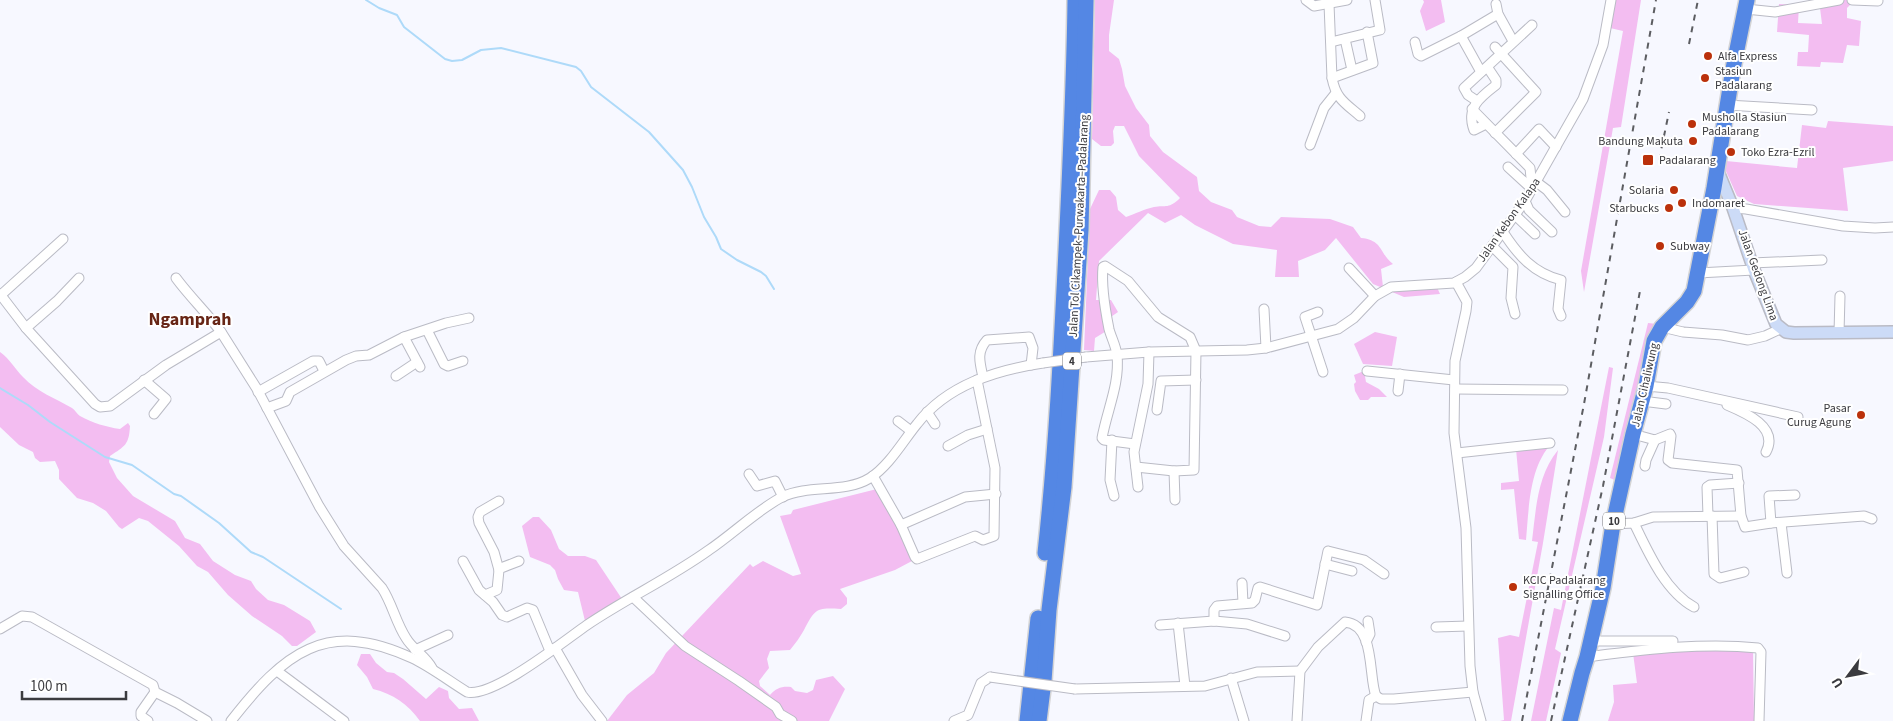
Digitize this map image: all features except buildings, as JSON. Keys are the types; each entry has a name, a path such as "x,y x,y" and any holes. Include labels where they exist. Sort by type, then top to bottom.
{"highway":[{"name":"Jalan Tol Cikampek–Purwakarta–Padalarang","path":"1027,721 1052,487 1060,379 1074,81 1075,0"},
{"name":"Jalan Tol Cikampek–Purwakarta–Padalarang","path":"1038,721 1044,681 1049,610 1064,487 1081,230 1086,0"},
{"name":"Jalan Cihaliwung","path":"1570,721 1588,657 1603,588 1613,524 1644,394 1654,341 1662,327 1687,302 1694,291 1717,169 1726,105 1746,4"}],"street":[{"path":"1306,0 1314,6 1347,0"},
{"path":"1331,42 1380,30 1375,0"},
{"name":"Jalan Kebon Kalapa","path":"1456,282 1476,268 1516,215 1583,99 1604,45 1611,0"},
{"path":"1746,4 1775,12 1839,0"},
{"path":"1852,0 1878,0"},
{"path":"1329,4 1332,78 1336,93 1360,116"},
{"path":"1416,42 1420,56 1461,36 1497,9 1513,41"},
{"path":"1532,24 1498,51 1484,70 1464,88 1486,124 1530,169 1534,186"},
{"path":"1332,78 1373,63 1367,32"},
{"path":"1461,36 1484,70 1496,80 1496,85 1474,105 1473,129 1478,130 1486,124"},
{"path":"1345,39 1352,70"},
{"path":"1495,133 1536,92 1498,51"},
{"path":"1310,145 1324,108 1336,93"},
{"path":"1726,105 1812,110"},
{"path":"1516,154 1539,129 1556,147"},
{"path":"1508,166 1534,186 1547,190 1565,212"},
{"name":"Jalan Gedong Lima","path":"1717,169 1753,266 1776,324 1780,329 1794,333 1893,332"},
{"path":"1525,201 1529,210 1552,232"},
{"path":"1733,208 1843,226 1893,227"},
{"path":"1516,215 1535,234"},
{"path":"1503,232 1525,262 1547,277 1561,280 1558,309 1561,316"},
{"path":"63,239 0,295 26,328 95,404 100,407 110,406 144,380 221,332"},
{"path":"1492,246 1513,267 1511,298 1515,314"},
{"path":"1698,273 1822,260"},
{"path":"1135,444 1104,440 1102,437 1117,383 1117,354 1109,330 1102,273 1102,267 1105,266 1128,281 1158,317 1190,337 1196,351 1195,468 1191,472 1136,467"},
{"path":"1349,268 1376,296"},
{"path":"26,328 57,301 79,278"},
{"path":"176,278 221,332 258,392 319,506 344,546 386,595 404,636 428,662 433,671"},
{"path":"232,721 261,686 295,655 334,641 346,640 382,646 414,659 467,692 477,693 516,674 587,625 710,550 783,497 803,492 849,486 873,476 927,412 944,397 1002,370 1117,354 1266,348 1343,326 1376,296 1391,287 1456,282 1467,302 1454,361 1454,433 1466,528 1470,666 1473,692 1481,721"},
{"path":"1839,333 1840,296"},
{"path":"1264,309 1266,348"},
{"path":"1318,312 1305,317 1324,372"},
{"path":"267,408 286,401 290,392 324,371 356,356 374,354 404,337 446,323 469,318"},
{"path":"1662,327 1683,332 1748,340 1765,336 1780,329"},
{"path":"427,330 444,364 448,366 463,360"},
{"path":"396,376 418,364 404,337"},
{"path":"873,476 900,525 914,557 917,559 975,536 983,540 993,537 995,535 995,468 980,379 979,357 982,346 986,340 1028,337 1033,348 1031,365"},
{"path":"1138,487 1134,452 1148,384 1149,352"},
{"path":"258,392 313,361 318,361 324,371"},
{"path":"1367,371 1400,374 1454,385 1563,390"},
{"path":"1398,391 1400,374"},
{"path":"144,380 166,399 154,414"},
{"path":"1157,410 1161,381 1196,380"},
{"path":"1644,394 1668,388 1798,417"},
{"path":"1644,394 1666,404"},
{"path":"1711,397 1742,412 1765,428 1770,438 1770,444 1766,452"},
{"path":"927,412 935,424"},
{"path":"898,421 911,431"},
{"path":"948,446 968,435 987,429"},
{"path":"1633,434 1655,440 1669,433 1671,435 1668,462 1737,470 1742,525 1745,528 1771,523 1864,516 1872,519"},
{"path":"1112,440 1110,480 1114,496"},
{"path":"1645,466 1655,440"},
{"path":"1457,453 1550,443"},
{"path":"1174,471 1175,500"},
{"path":"749,474 756,486 775,481 783,497"},
{"path":"1739,483 1707,487 1714,574 1719,578 1744,572"},
{"path":"900,525 965,497 996,494"},
{"path":"1771,523 1770,496 1795,495"},
{"path":"485,595 497,590 499,570 494,552 478,523 478,517 480,512 498,501"},
{"path":"1613,524 1634,523 1653,516 1741,516"},
{"path":"1634,523 1646,548 1671,586 1694,607"},
{"path":"1782,523 1787,573"},
{"path":"1214,621 1214,610 1217,606 1243,603 1252,604 1260,587 1316,605 1327,552 1330,550 1364,560 1384,574"},
{"path":"463,561 479,590 502,615 507,617 526,608 533,610 552,650 602,721"},
{"path":"499,570 519,561"},
{"path":"1325,564 1352,571"},
{"path":"1242,583 1243,603"},
{"path":"633,597 685,646 738,681 776,708 780,714 792,721"},
{"path":"0,629 22,616 32,617 153,685 155,692 207,721"},
{"path":"1160,625 1214,621 1247,624 1285,636"},
{"path":"1366,642 1370,634 1368,621"},
{"path":"1297,721 1300,672 1318,646 1346,622 1358,629 1366,642 1376,696 1381,699 1473,692"},
{"path":"1178,623 1185,686"},
{"path":"1436,628 1468,626"},
{"path":"415,650 448,635"},
{"path":"1590,641 1673,641"},
{"path":"1588,657 1652,649 1758,648 1761,652 1759,721"},
{"path":"277,671 344,721"},
{"path":"954,721 968,715 981,683 990,677 1075,689 1205,686 1257,672 1300,672"},
{"path":"1231,678 1244,721"},
{"path":"148,721 141,716 141,712 155,692"},
{"path":"1366,721 1369,700 1376,696"}],"shaded area":[{"path":"1095,0 1114,0 1109,35 1109,51 1119,59 1125,86 1136,108 1149,125 1150,136 1163,152 1197,177 1199,191 1211,202 1232,210 1237,217 1259,226 1271,227 1281,217 1330,219 1353,227 1361,238 1368,239 1377,244 1393,264 1381,269 1383,287 1436,285 1440,294 1404,297 1373,284 1336,238 1325,250 1298,261 1299,277 1275,277 1277,250 1233,244 1195,225 1181,215 1165,223 1148,213 1099,261 1096,300 1111,300 1118,312 1105,321 1108,330 1095,338 1094,351 1084,350 1090,209 1099,190 1110,190 1116,197 1118,210 1126,217 1150,208 1170,205 1180,198 1139,156 1124,126 1115,126 1113,131 1114,143 1111,146 1101,146 1092,139"},
{"path":"1423,0 1441,0 1445,22 1426,31 1420,11"},
{"path":"1616,0 1641,0 1621,127 1613,128 1584,292 1581,271 1623,31 1610,28"},
{"path":"1819,0 1855,0 1847,8 1847,18 1861,21 1859,46 1847,45 1843,63 1821,62 1820,67 1797,66 1798,52 1808,52 1809,35 1777,32 1779,4 1799,5 1798,23 1822,24"},
{"path":"1828,121 1893,126 1893,161 1843,168 1848,211 1754,204 1737,196 1725,169 1726,161 1797,168 1802,125 1826,128"},
{"path":"1648,323 1657,324 1617,481 1610,478"},
{"path":"1375,332 1397,337 1392,366 1363,364 1354,344"},
{"path":"0,352 28,382 40,391 72,408 80,416 90,421 120,429 128,423 130,426 129,437 123,447 110,456 109,462 117,478 133,496 175,521 185,538 200,544 213,561 235,575 251,581 256,589 268,600 284,605 310,621 316,632 297,646 292,646 282,636 252,616 228,595 208,572 197,566 179,546 148,521 139,518 122,529 106,511 93,503 77,498 59,479 59,470 55,461 40,462 35,458 33,452 19,445 0,427"},
{"path":"1609,367 1613,368 1604,437 1555,649 1561,653 1546,721 1531,721 1554,608 1561,610"},
{"path":"1364,371 1366,382 1379,389 1387,397 1371,397 1368,400 1360,400 1355,391 1354,384 1356,382 1354,375"},
{"path":"1552,443 1544,453 1534,476 1529,502 1526,540 1519,539 1514,489 1501,490 1501,483 1519,481 1516,449"},
{"path":"1558,450 1511,721 1500,721 1504,720 1498,638 1510,635 1519,637 1538,542 1532,541 1536,505 1546,471"},
{"path":"877,489 901,533 912,561 895,570 840,589 847,598 847,604 841,609 826,608 817,611 790,650 770,651 767,659 769,668 759,681 760,686 770,695 777,689 785,687 791,687 795,691 807,693 813,690 816,680 833,676 845,689 829,721 607,721 627,695 654,673 666,653 750,564 753,567 763,561 793,576 801,574 780,516 791,514 793,510"},
{"path":"533,517 539,517 551,530 559,549 568,556 585,556 596,560 622,599 585,621 578,592 564,590 555,570 550,565 530,557 522,526"},
{"path":"1753,649 1754,721 1608,721 1614,702 1613,685 1637,683 1633,653"},
{"path":"361,654 370,654 376,663 387,672 394,673 403,679 426,699 439,687 448,691 449,698 459,709 472,708 479,721 420,721 399,700 373,689 367,677 357,665"}],"waterway":[{"path":"366,0 379,8 397,15 404,27 445,59 452,61 462,60 481,50 501,48 576,67 581,71 591,87 649,132 683,170 721,249 737,260 761,272 766,276 774,289"},
{"path":"0,388 105,457 132,465 174,494 181,496 219,523 251,552 263,557 341,609"}],"railway":[{"path":"1522,721 1584,404 1656,0"},
{"path":"1689,44 1698,0"},
{"path":"1659,160 1669,112"},
{"path":"1551,721 1603,486 1640,291"}],"place":[{"name":"Alfa Express","path":"1708,56"},
{"name":"Stasiun Padalarang","path":"1705,78"},
{"name":"Musholla Stasiun Padalarang","path":"1692,124"},
{"name":"Bandung Makuta","path":"1693,141"},
{"name":"Toko Ezra-Ezril","path":"1731,152"},
{"name":"Padalarang","path":"1648,160"},
{"name":"Solaria","path":"1674,190"},
{"name":"Indomaret","path":"1682,203"},
{"name":"Starbucks","path":"1669,208"},
{"name":"Subway","path":"1660,246"},
{"name":"Pasar Curug Agung","path":"1861,415"},
{"name":"KCIC Padalarang Signalling Office","path":"1513,587"}],"district":[{"name":"Ngamprah","path":"190,319"}]}
